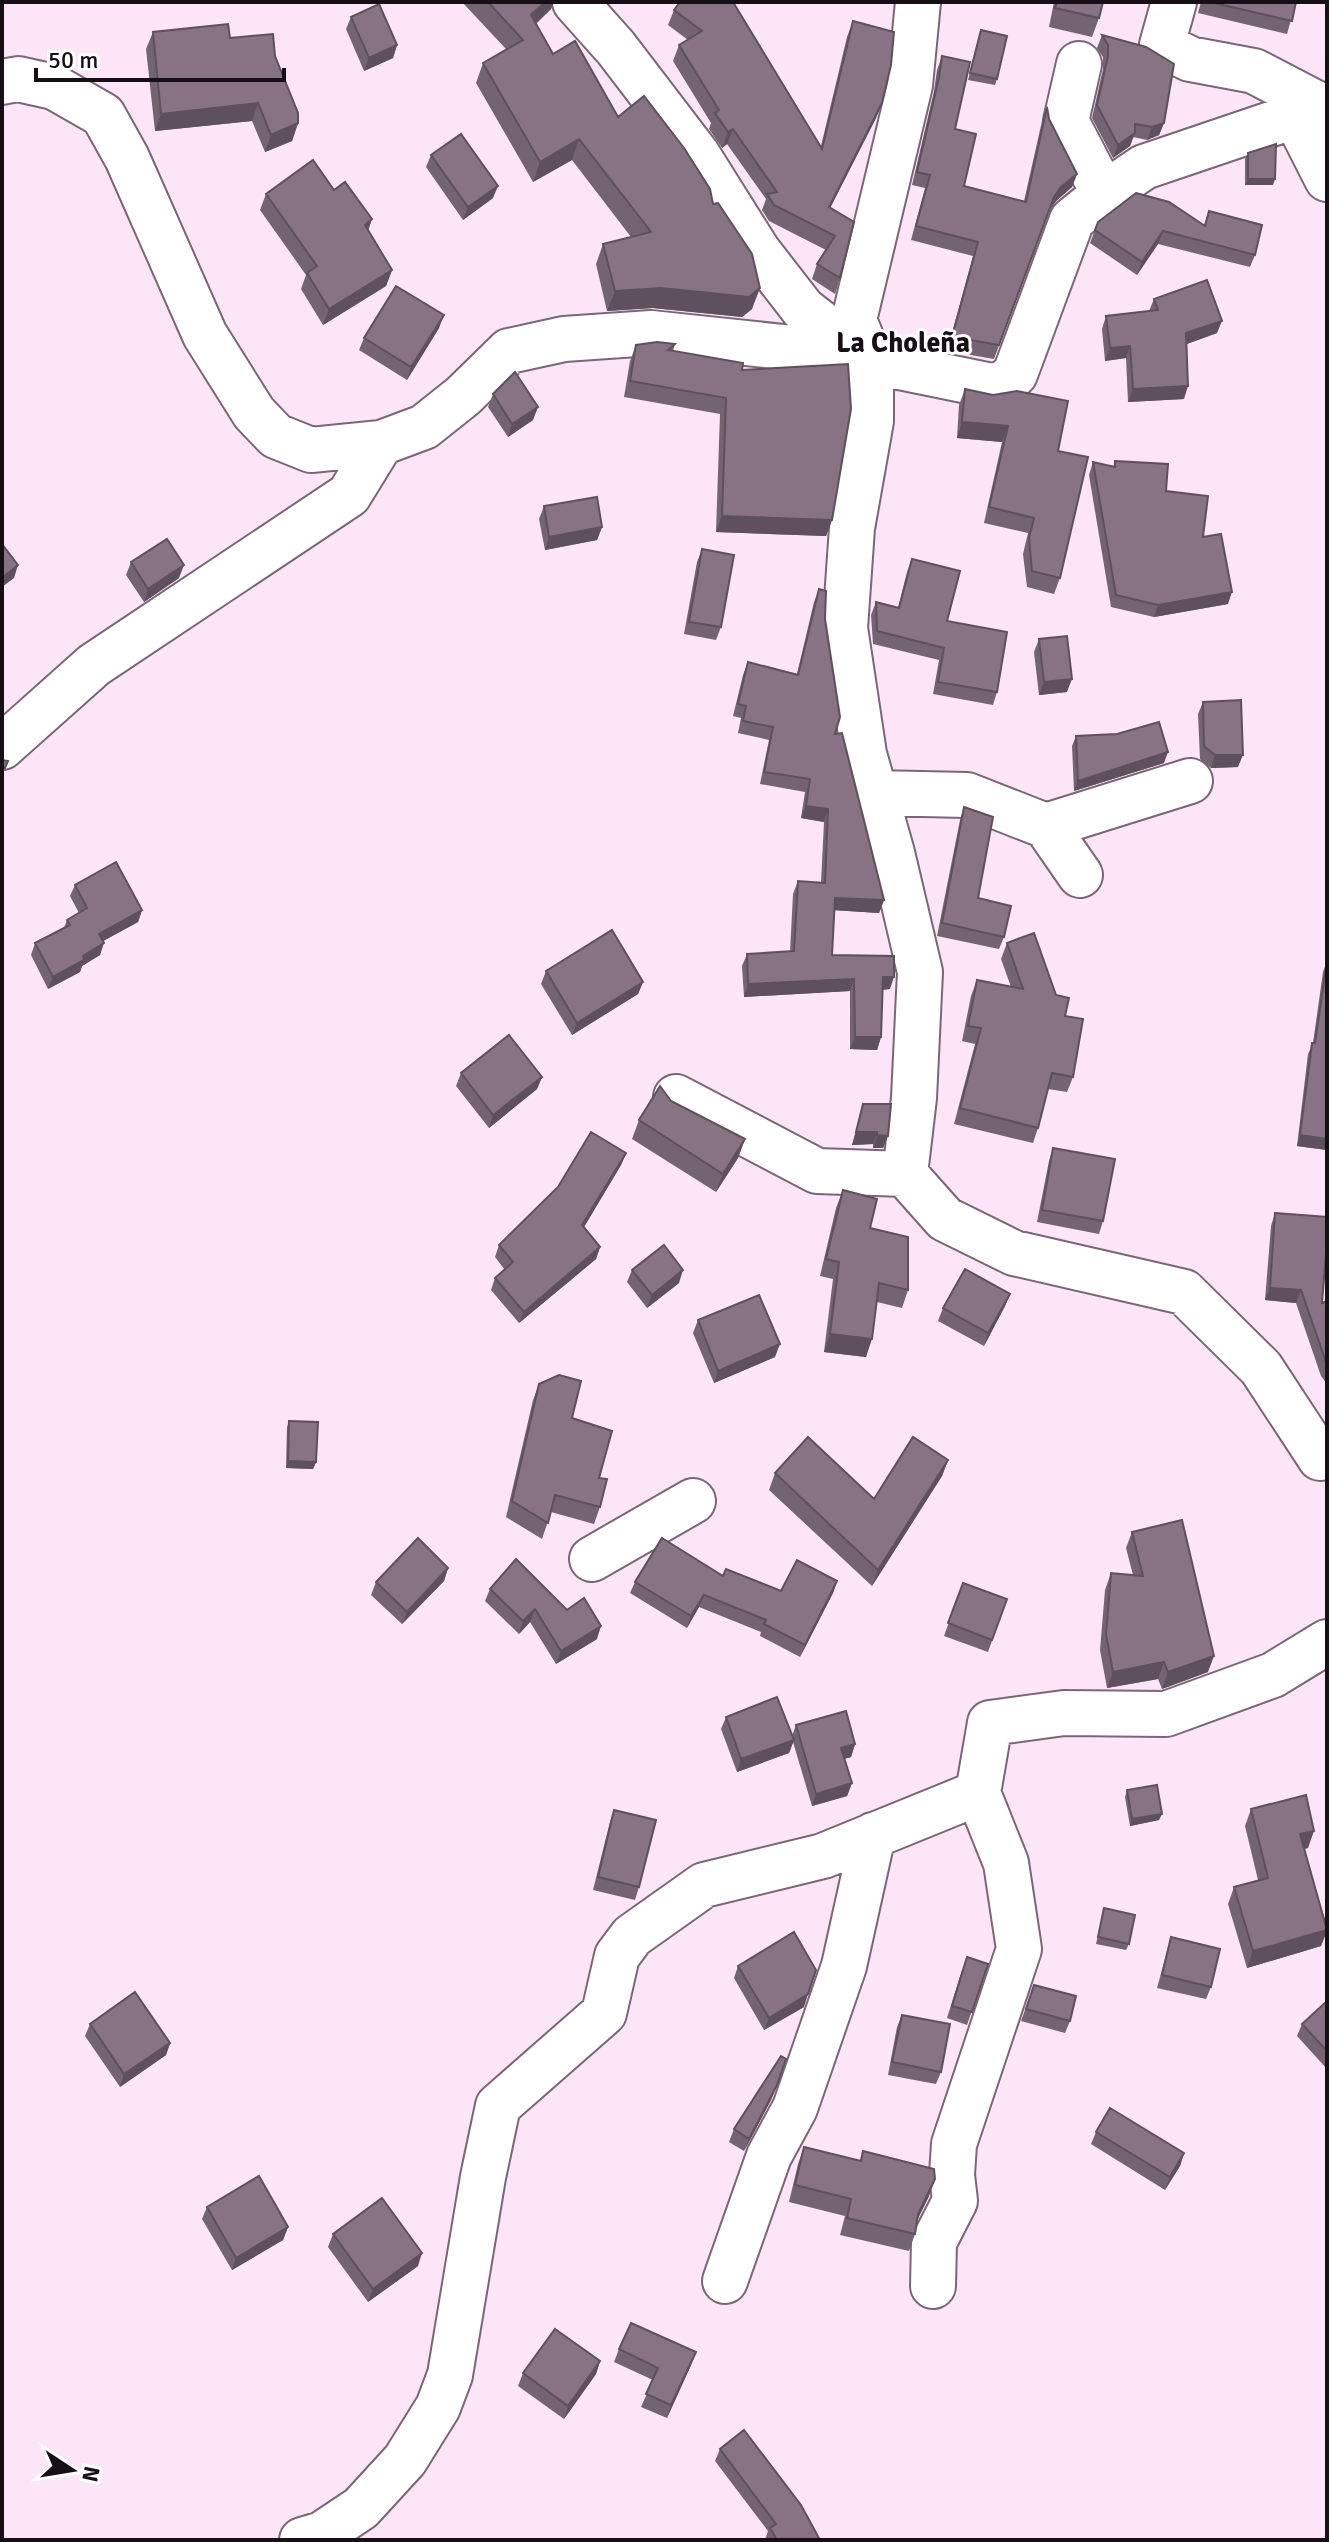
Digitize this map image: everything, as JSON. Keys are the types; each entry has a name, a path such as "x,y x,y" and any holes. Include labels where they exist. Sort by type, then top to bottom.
{"street":[{"path":"575,2 616,48 697,154 758,251 803,309 871,362"},
{"path":"905,1174 914,1098 920,972 864,754 845,628 852,528 871,421 871,362 854,320 910,85 918,2"},
{"path":"1174,2 1162,45 1190,59 1254,71 1315,109 1327,179"},
{"path":"1079,64 1066,121 1104,194"},
{"path":"2,82 18,79 54,87 103,115 127,158 205,335 254,413 276,436 311,450 381,443 424,427 463,396 509,351 564,339 651,333 821,351 992,386 1004,383 1015,374 1072,220 1144,167 1315,109"},
{"path":"2,747 94,665 349,495 381,443"},
{"path":"1046,826 1190,781"},
{"path":"875,793 967,795 1046,826 1080,875"},
{"path":"676,1097 817,1171 905,1174 945,1219 1014,1253 1184,1292 1261,1368 1325,1468"},
{"path":"592,1559 693,1501"},
{"path":"933,2286 934,2242 955,2201 952,2175 954,2144 1019,1949 1006,1863 978,1793 990,1723 1064,1713 1166,1714 1273,1675 1327,1642"},
{"path":"302,2540 322,2534 361,2508 405,2460 438,2407 450,2375 498,2106 604,2013 617,1956 632,1936 704,1885 823,1856 978,1793"},
{"path":"725,2281 769,2156 795,2108 844,1966 873,1835"}],"building":[{"path":"488,2 545,2 531,15 553,54 575,41 618,117 644,96 684,148 710,189 713,204 718,203 752,254 760,288 749,297 661,288 615,291 603,244 651,232 579,139 540,162 483,63 523,40"},
{"path":"680,2 733,2 822,149 853,21 894,32 891,65 882,103 829,207 854,222 840,278 817,264 835,236 774,205 767,194 777,192 733,129 728,132 715,113 719,110 679,45 702,31 674,10"},
{"path":"1057,2 1103,2 1099,18 1055,8"},
{"path":"1210,2 1296,2 1292,21"},
{"path":"379,4 397,45 369,58 351,17"},
{"path":"228,24 230,38 273,34 275,56 298,113 298,123 271,135 258,103 161,114 153,32"},
{"path":"981,30 1007,36 997,79 970,73"},
{"path":"1102,35 1146,47 1174,64 1164,123 1152,127 1135,124 1135,133 1118,145 1097,105 1108,56 1108,45"},
{"path":"942,56 970,62 955,129 976,134 964,186 1026,202 1047,107 1049,119 1077,174 1054,197 999,345 952,337 978,242 916,226 930,175 917,172"},
{"path":"461,134 498,186 468,207 431,155"},
{"path":"1276,144 1275,179 1248,179 1248,153"},
{"path":"313,160 334,190 345,182 372,219 365,225 392,270 329,309 307,273 317,266 266,194"},
{"path":"1136,193 1169,202 1205,226 1209,211 1262,225 1255,255 1163,231 1142,262 1095,230 1098,222"},
{"path":"1207,280 1222,321 1186,333 1188,386 1133,389 1130,346 1110,348 1106,316 1158,310 1154,299"},
{"path":"396,286 444,315 411,367 364,338"},
{"path":"657,342 675,344 668,350 743,363 742,370 848,364 851,409 832,520 722,516 726,398 630,381 636,345"},
{"path":"515,372 538,407 512,424 493,394"},
{"path":"965,389 993,395 1017,391 1068,401 1058,451 1088,457 1060,578 1032,571 1029,538 1034,518 989,507 1008,426 962,422"},
{"path":"1115,461 1168,464 1166,491 1208,496 1203,537 1221,534 1232,592 1158,605 1116,595 1093,462 1115,467"},
{"path":"597,497 602,527 549,537 544,506"},
{"path":"167,539 184,565 148,589 131,562"},
{"path":"2,544 18,565 2,578"},
{"path":"702,549 734,555 721,627 689,622"},
{"path":"912,559 960,571 947,621 1007,632 997,692 938,682 944,648 877,631 876,602 899,608"},
{"path":"819,589 826,591 825,619 840,717 835,734 842,733 884,900 835,898 832,955 894,956 894,977 883,977 881,1037 855,1037 854,979 748,984 747,954 794,951 798,881 825,883 828,809 806,806 810,779 764,772 773,727 743,721 746,706 738,704 748,662 798,675"},
{"path":"1067,636 1072,679 1044,682 1039,639"},
{"path":"1241,700 1243,755 1215,755 1204,746 1203,702"},
{"path":"1159,722 1168,752 1078,781 1076,736 1117,734"},
{"path":"964,807 993,817 978,898 1011,906 1004,937 942,923"},
{"path":"116,862 142,910 99,934 104,943 83,956 84,960 53,977 35,943 70,925 67,920 87,908 75,885"},
{"path":"612,930 643,982 577,1023 546,971"},
{"path":"1034,933 1056,995 1069,998 1065,1016 1083,1019 1073,1077 1052,1073 1038,1128 960,1108 981,1028 968,1026 977,980 1023,989 1007,943"},
{"path":"1327,961 1327,1139 1300,1135"},
{"path":"509,1035 542,1077 493,1115 461,1073"},
{"path":"660,1086 671,1101 745,1139 723,1174 639,1120"},
{"path":"863,1104 891,1104 888,1136 877,1135 877,1132 856,1132"},
{"path":"591,1132 626,1153 582,1225 600,1247 524,1312 495,1278 513,1262 499,1245 558,1187"},
{"path":"1053,1148 1115,1159 1103,1221 1042,1210"},
{"path":"843,1190 877,1199 870,1228 908,1237 908,1290 879,1283 872,1339 830,1334 839,1262 826,1259"},
{"path":"1275,1213 1327,1217 1322,1303 1327,1301 1327,1365 1301,1290 1270,1288"},
{"path":"664,1245 683,1270 652,1295 632,1270"},
{"path":"965,1269 1010,1294 988,1333 943,1308"},
{"path":"759,1295 780,1344 718,1371 698,1320"},
{"path":"559,1375 581,1381 572,1418 612,1431 599,1478 607,1479 600,1507 555,1495 548,1523 512,1501 539,1384"},
{"path":"289,1421 318,1422 316,1462 288,1461"},
{"path":"808,1437 874,1499 913,1437 948,1460 878,1570 775,1473"},
{"path":"1182,1520 1214,1656 1168,1672 1164,1662 1113,1672 1106,1634 1111,1573 1143,1576 1132,1532"},
{"path":"418,1538 448,1568 407,1612 376,1582"},
{"path":"662,1538 723,1576 726,1569 781,1591 797,1560 837,1581 805,1645 764,1624 766,1620 704,1595 691,1616 635,1582"},
{"path":"516,1559 567,1610 584,1598 601,1626 561,1651 535,1609 523,1621 490,1589"},
{"path":"963,1583 1007,1599 992,1640 948,1623"},
{"path":"777,1697 794,1740 741,1759 726,1717"},
{"path":"846,1711 855,1744 841,1748 852,1783 816,1794 796,1725"},
{"path":"1157,1785 1162,1814 1132,1819 1127,1790"},
{"path":"1306,1795 1314,1831 1300,1834 1327,1930 1253,1951 1234,1887 1268,1878 1251,1809"},
{"path":"614,1810 656,1820 639,1887 598,1877"},
{"path":"1104,1908 1135,1915 1129,1944 1098,1937"},
{"path":"794,1932 816,1970 808,1994 769,2018 738,1966"},
{"path":"1171,1937 1220,1949 1211,1987 1162,1975"},
{"path":"967,1957 988,1964 972,2012 952,2006"},
{"path":"1034,1985 1076,1996 1070,2021 1026,2009"},
{"path":"135,1992 170,2043 124,2074 90,2024"},
{"path":"1327,2001 1327,2051 1302,2024"},
{"path":"902,2015 950,2024 941,2072 892,2062"},
{"path":"781,2056 786,2059 777,2085 749,2139 734,2129"},
{"path":"1110,2108 1184,2153 1170,2177 1096,2132"},
{"path":"804,2147 861,2161 863,2151 934,2169 935,2179 918,2214 915,2234 847,2218 851,2199 795,2185"},
{"path":"259,2176 288,2227 236,2258 207,2207"},
{"path":"382,2198 422,2253 373,2289 333,2234"},
{"path":"631,2323 696,2352 671,2405 646,2394 658,2368 619,2349"},
{"path":"555,2329 600,2361 568,2406 523,2373"},
{"path":"744,2430 801,2505 820,2540 777,2540 770,2528 776,2524 720,2449"}],"district":[{"name":"La Choleña","path":"903,342"}]}
